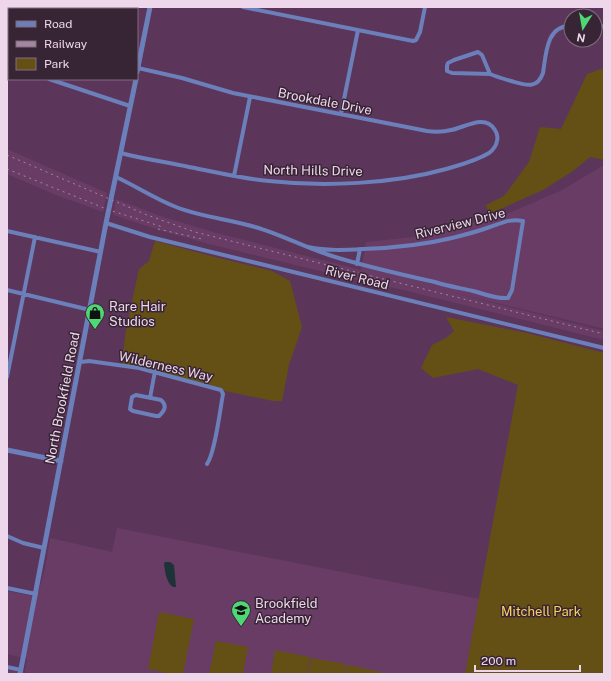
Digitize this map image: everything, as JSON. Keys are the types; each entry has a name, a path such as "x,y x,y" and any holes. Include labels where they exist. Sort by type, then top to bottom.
{"street":[{"path":"138,65 150,7"},
{"path":"242,7 408,40 416,40 418,38 425,7"},
{"path":"490,74 485,59 478,52 454,60 448,63 447,66 447,71 452,73 490,74 498,78 526,85 537,83 543,73 550,37 559,28 563,27"},
{"path":"341,114 358,30"},
{"name":"Brookdale Drive","path":"138,70 182,78 250,97 434,132 453,130 475,123 484,122 488,123 494,128 497,135 497,142"},
{"path":"52,80 130,106"},
{"name":"North Brookfield Road","path":"21,672 106,223 136,80"},
{"path":"234,176 250,97"},
{"name":"North Hills Drive","path":"121,153 234,176 269,181 296,183 344,183 398,178 430,173 471,161 494,149 497,142"},
{"name":"Riverview Drive","path":"116,177 176,207 272,232 308,247 328,255 357,264 474,291 486,296 497,298 508,298 512,290 523,221 506,220 471,233 413,246 326,250 308,247"},
{"name":"River Road","path":"106,223 150,237 604,348"},
{"path":"7,231 101,252"},
{"path":"7,377 35,237"},
{"path":"357,264 360,249"},
{"path":"7,290 90,310"},
{"name":"Wilderness Way","path":"80,362 107,363 155,371 187,381 218,388 223,391 213,448 207,464"},
{"path":"150,398 155,371"},
{"path":"136,395 150,398 162,400 164,402 164,409 159,416 137,413 130,409 132,398 134,396 136,395"},
{"path":"7,450 61,461"},
{"path":"7,536 44,548"},
{"path":"7,588 36,594"},
{"path":"7,667 21,672"}],"shaded area":[{"path":"7,149 107,193 103,212 56,195 7,174"},
{"path":"604,165 604,327 601,328 438,289 604,331 604,340 209,244 113,215 116,199 163,217 213,232 361,270 366,242 413,237 507,214 562,190"},
{"name":"Brookfield Academy","path":"117,528 480,599 465,674 7,674 7,670 25,673 27,659 7,654 7,591 37,597 45,569 50,538 112,552"},
{"path":"165,562 170,562 174,565 176,587 173,587 167,580 164,566"}],"green space":[{"path":"604,68 604,160 590,157 573,171 543,190 489,214 486,205 504,196 529,162 540,127 561,129 587,74"},
{"path":"155,241 272,271 290,281 302,327 289,365 282,401 273,401 225,391 218,387 123,364 126,329 139,269 149,261"},
{"name":"Mitchell Park","path":"446,317 527,333 604,353 604,674 465,674 518,385 478,369 433,378 421,368 432,345 446,338 454,331"},
{"path":"159,612 194,619 183,674 172,674 148,669"},
{"path":"216,641 248,647 243,674 209,674"},
{"path":"275,650 310,657 307,674 271,674"},
{"path":"311,658 346,664 344,674 308,674"},
{"path":"347,665 382,672 382,674 345,674"}],"railway":[{"path":"7,155 147,215 195,232 604,334"},
{"path":"7,169 109,210 163,227"},
{"path":"158,229 202,239"}],"place":[{"name":"Rare Hair Studios","path":"95,330"},
{"name":"Brookfield Academy","path":"241,627"}]}
